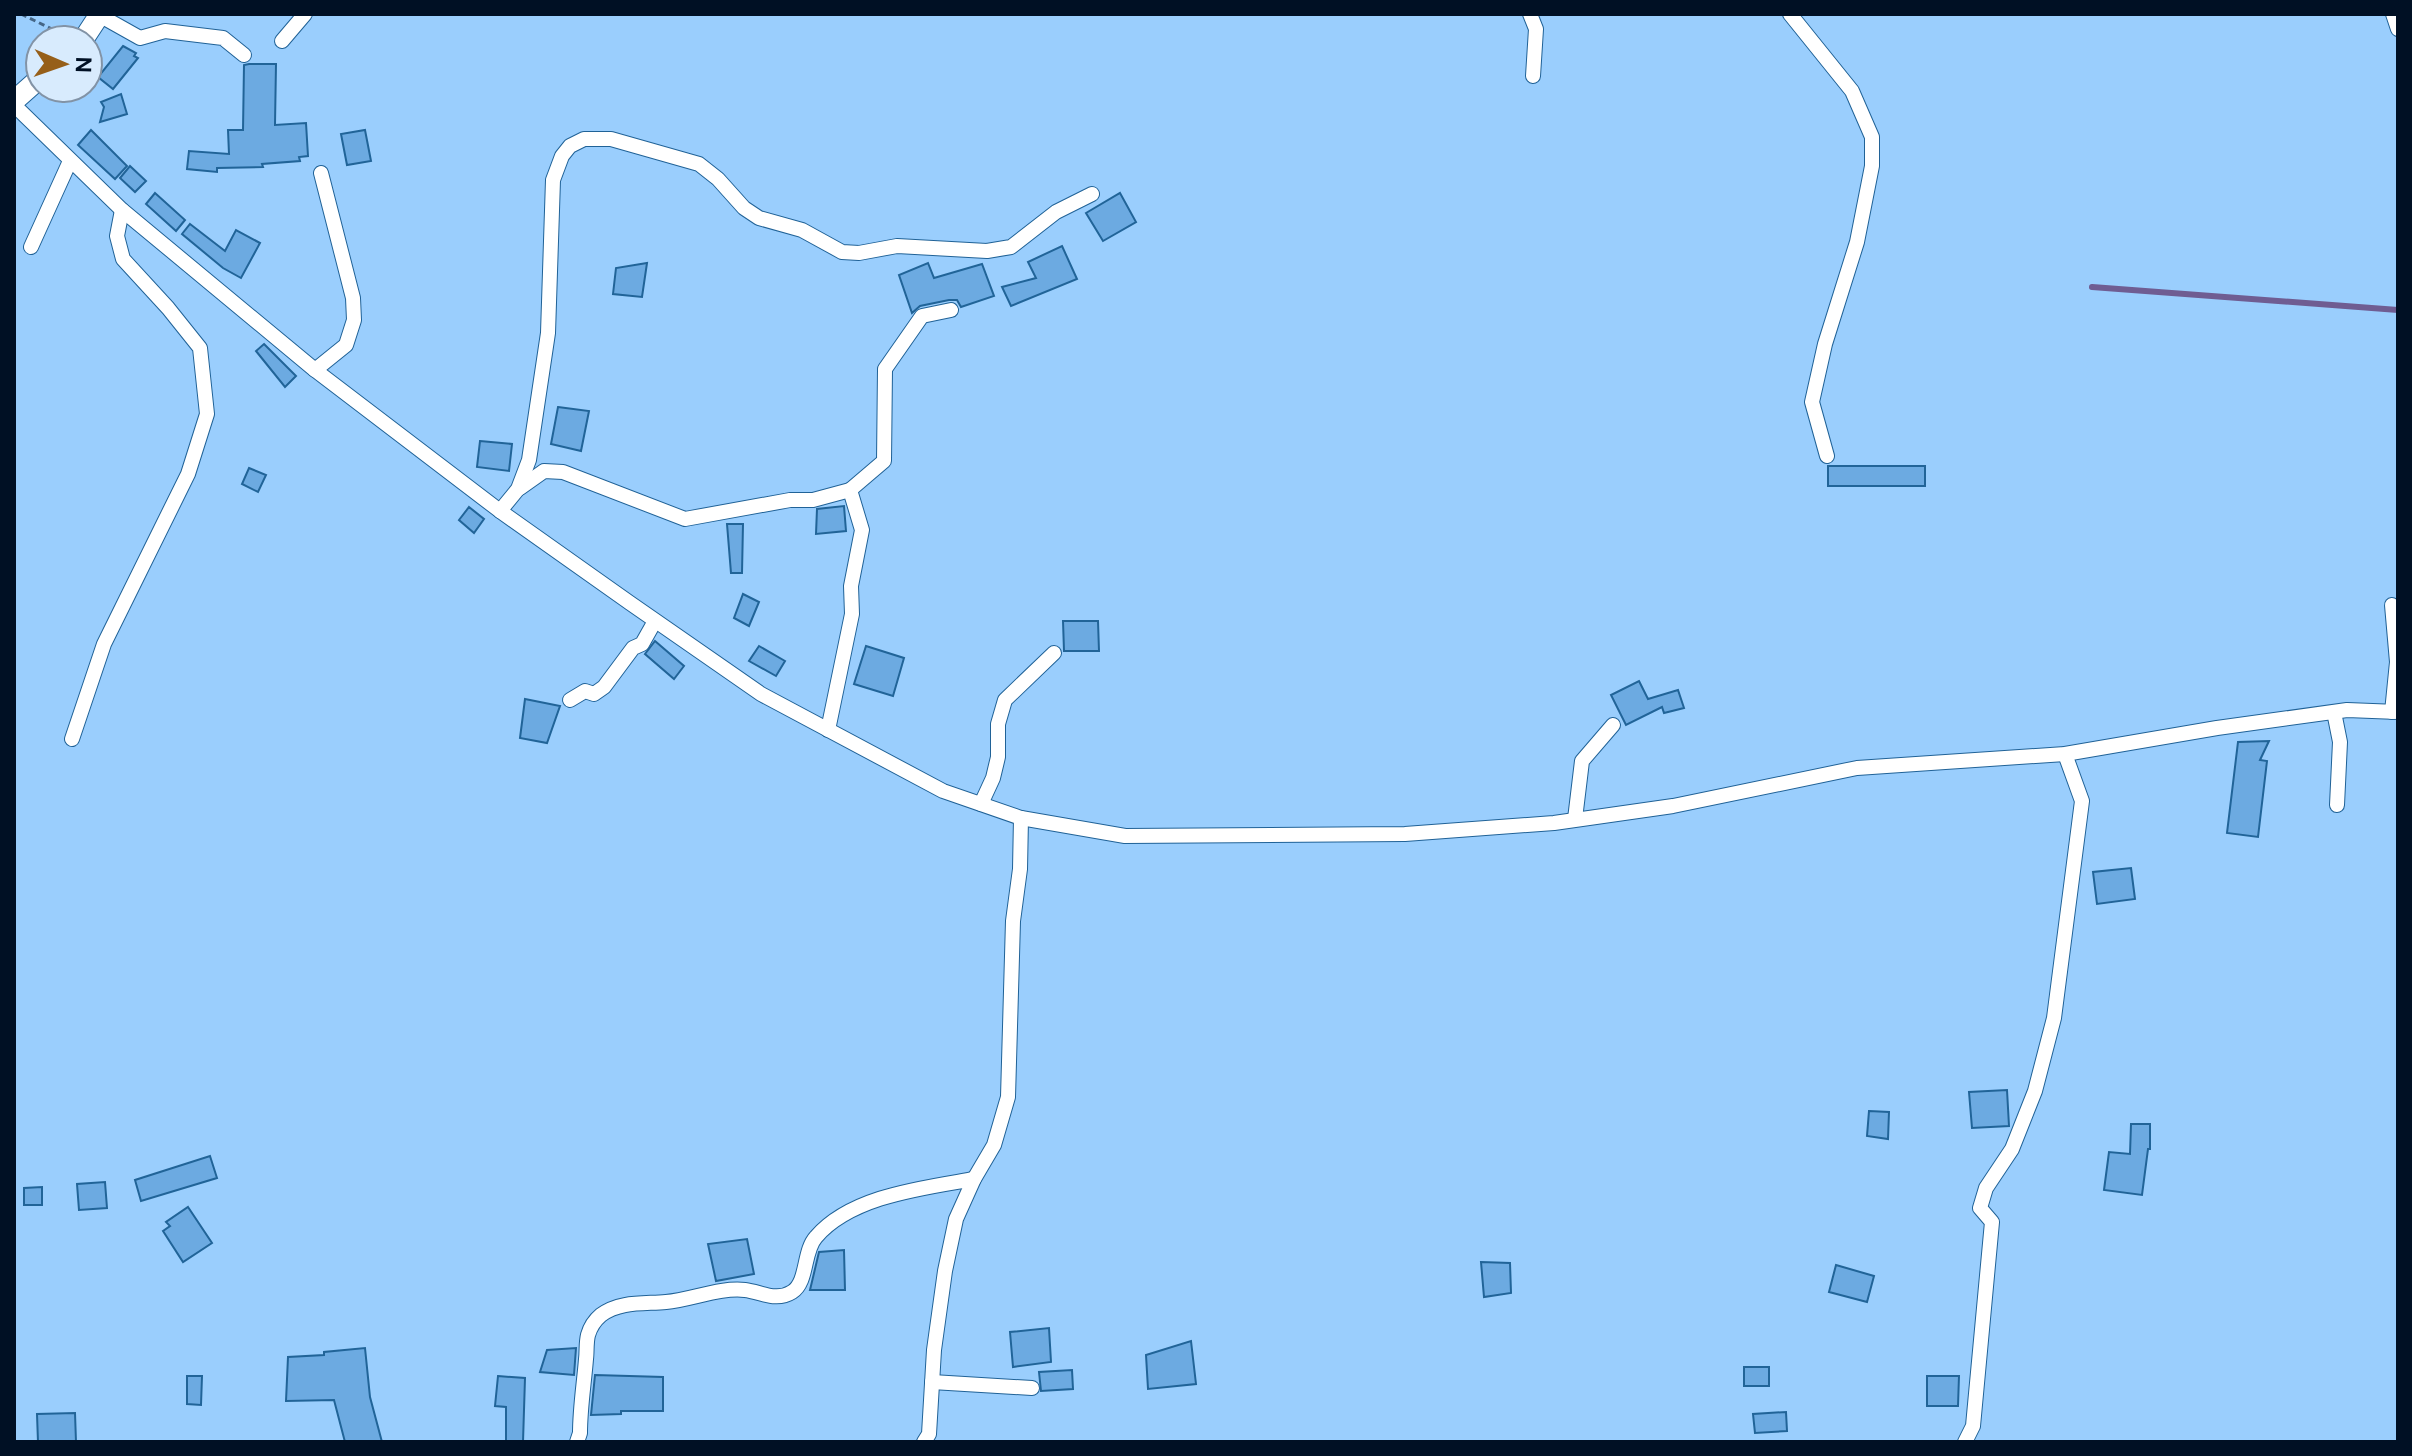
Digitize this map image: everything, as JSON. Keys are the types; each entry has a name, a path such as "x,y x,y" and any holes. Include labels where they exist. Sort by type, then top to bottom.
{"street":[{"path":"282,41 305,14"},
{"path":"1530,14 1536,29 1533,76"},
{"path":"1790,14 1852,91 1872,137 1872,166 1857,242 1825,344 1812,402 1827,456"},
{"path":"2393,14 2398,29"},
{"path":"99,15 140,38 165,31 212,36 223,38 244,55"},
{"path":"14,103 122,210 315,370 500,511 761,694 943,791 1021,818 1125,836 1405,834 1575,819 1673,806 1857,768 2065,754 2334,712 2395,712 2397,662 2392,605"},
{"path":"518,489 529,460 548,333 553,180 562,156 570,146 584,139 611,139 699,164 718,179 744,208 759,218 802,230 842,252 859,253 897,246 987,251 1011,247 1056,212 1092,194"},
{"path":"31,247 70,161"},
{"path":"315,370 346,345 354,320 353,298 321,173"},
{"path":"72,739 104,644 188,474 207,414 200,348 123,259 117,236 122,210"},
{"path":"500,511 518,489 544,471 563,472 685,519 790,500 813,500 850,490 884,461 885,369 922,316 951,310"},
{"path":"828,730 852,614 851,586 862,530 850,490"},
{"path":"570,700 585,691 594,694 604,687 633,648 642,644 655,621"},
{"path":"981,804 993,778 998,757 998,724 1005,700 1054,653"},
{"path":"2334,712 2340,742 2337,805"},
{"path":"1575,819 1582,761 1613,725"},
{"path":"1965,1442 1973,1426 1992,1222 1980,1208 1986,1188 2012,1149 2035,1091 2056,1003 2082,801 2065,754"},
{"path":"924,1442 929,1434 947,1258 956,1219 994,1145 1008,1097 1013,921 1020,869 1021,818"},
{"path":"577,1442 587,1337 599,1316 634,1303 666,1302 732,1291 746,1290 765,1297 787,1294 795,1291 799,1284 807,1253 815,1238 855,1209 865,1203 974,1179"},
{"path":"932,1382 1032,1388"}],"path":[{"path":"21,14 42,24"}],"building":[{"path":"123,46 136,53 134,56 138,58 113,89 104,82 104,70"},
{"path":"276,64 275,125 306,123 308,156 299,157 300,161 262,164 263,167 217,168 217,172 187,169 189,151 229,154 228,130 243,130 244,65"},
{"path":"121,94 127,114 100,122 104,101"},
{"path":"91,130 127,166 115,179 78,145"},
{"path":"365,130 371,161 347,165 341,134"},
{"path":"130,166 146,181 135,192 120,178"},
{"path":"155,193 185,220 176,231 146,204"},
{"path":"1120,193 1136,222 1103,241 1086,213"},
{"path":"190,224 225,251 236,230 260,243 241,278 223,268 182,234"},
{"path":"1062,246 1077,279 1011,306 1002,287 1036,278 1028,262"},
{"path":"647,263 642,297 613,294 616,268"},
{"path":"928,263 934,278 982,264 994,296 961,307 957,300 920,306 912,313 899,275"},
{"path":"264,344 296,376 285,387 256,351"},
{"path":"558,407 589,411 581,451 551,444"},
{"path":"480,441 512,444 509,471 477,467"},
{"path":"1828,466 1925,466 1925,486 1828,486"},
{"path":"249,468 266,475 258,492 242,484"},
{"path":"844,506 846,531 816,534 817,509"},
{"path":"469,507 484,519 474,533 459,520"},
{"path":"727,524 743,524 742,573 731,573"},
{"path":"743,594 759,602 749,626 734,618"},
{"path":"1063,621 1098,621 1099,651 1064,651"},
{"path":"655,641 684,666 674,679 645,654"},
{"path":"759,646 785,661 776,676 749,661"},
{"path":"866,646 904,658 893,696 854,684"},
{"path":"1639,681 1648,699 1678,690 1684,708 1664,713 1662,707 1626,725 1611,695"},
{"path":"525,699 560,706 547,743 520,738"},
{"path":"2269,741 2260,760 2267,761 2258,837 2227,833 2238,742"},
{"path":"2131,868 2135,899 2097,904 2093,872"},
{"path":"2007,1090 2009,1126 1972,1128 1969,1092"},
{"path":"1869,1111 1889,1112 1888,1139 1867,1136"},
{"path":"2131,1124 2150,1124 2150,1149 2142,1195 2104,1190 2109,1152 2130,1154"},
{"path":"210,1156 217,1178 141,1201 135,1180"},
{"path":"105,1182 107,1208 79,1210 77,1184"},
{"path":"42,1187 42,1205 24,1205 24,1188"},
{"path":"188,1207 212,1243 183,1262 163,1231 170,1226 166,1222"},
{"path":"747,1239 754,1274 716,1281 708,1244"},
{"path":"844,1250 845,1290 810,1290 819,1252"},
{"path":"1481,1262 1510,1263 1511,1293 1484,1297"},
{"path":"1836,1265 1874,1276 1867,1302 1829,1292"},
{"path":"1049,1328 1051,1362 1013,1367 1010,1332"},
{"path":"1191,1341 1196,1384 1148,1389 1146,1355"},
{"path":"365,1348 370,1397 382,1442 345,1442 334,1400 286,1401 288,1357"},
{"path":"576,1348 574,1375 540,1372 547,1350"},
{"path":"1744,1367 1769,1367 1769,1386 1744,1386"},
{"path":"1072,1370 1073,1389 1041,1391 1039,1372"},
{"path":"595,1375 663,1377 663,1411 591,1415"},
{"path":"187,1376 202,1376 201,1405 187,1404"},
{"path":"498,1376 525,1378 523,1442 506,1442 506,1407 495,1406"},
{"path":"1927,1376 1959,1376 1958,1406 1927,1406"},
{"path":"1786,1412 1787,1431 1755,1433 1753,1414"},
{"path":"75,1413 76,1442 38,1442 37,1414"}],"waterway":[{"path":"2092,287 2398,310"}]}
